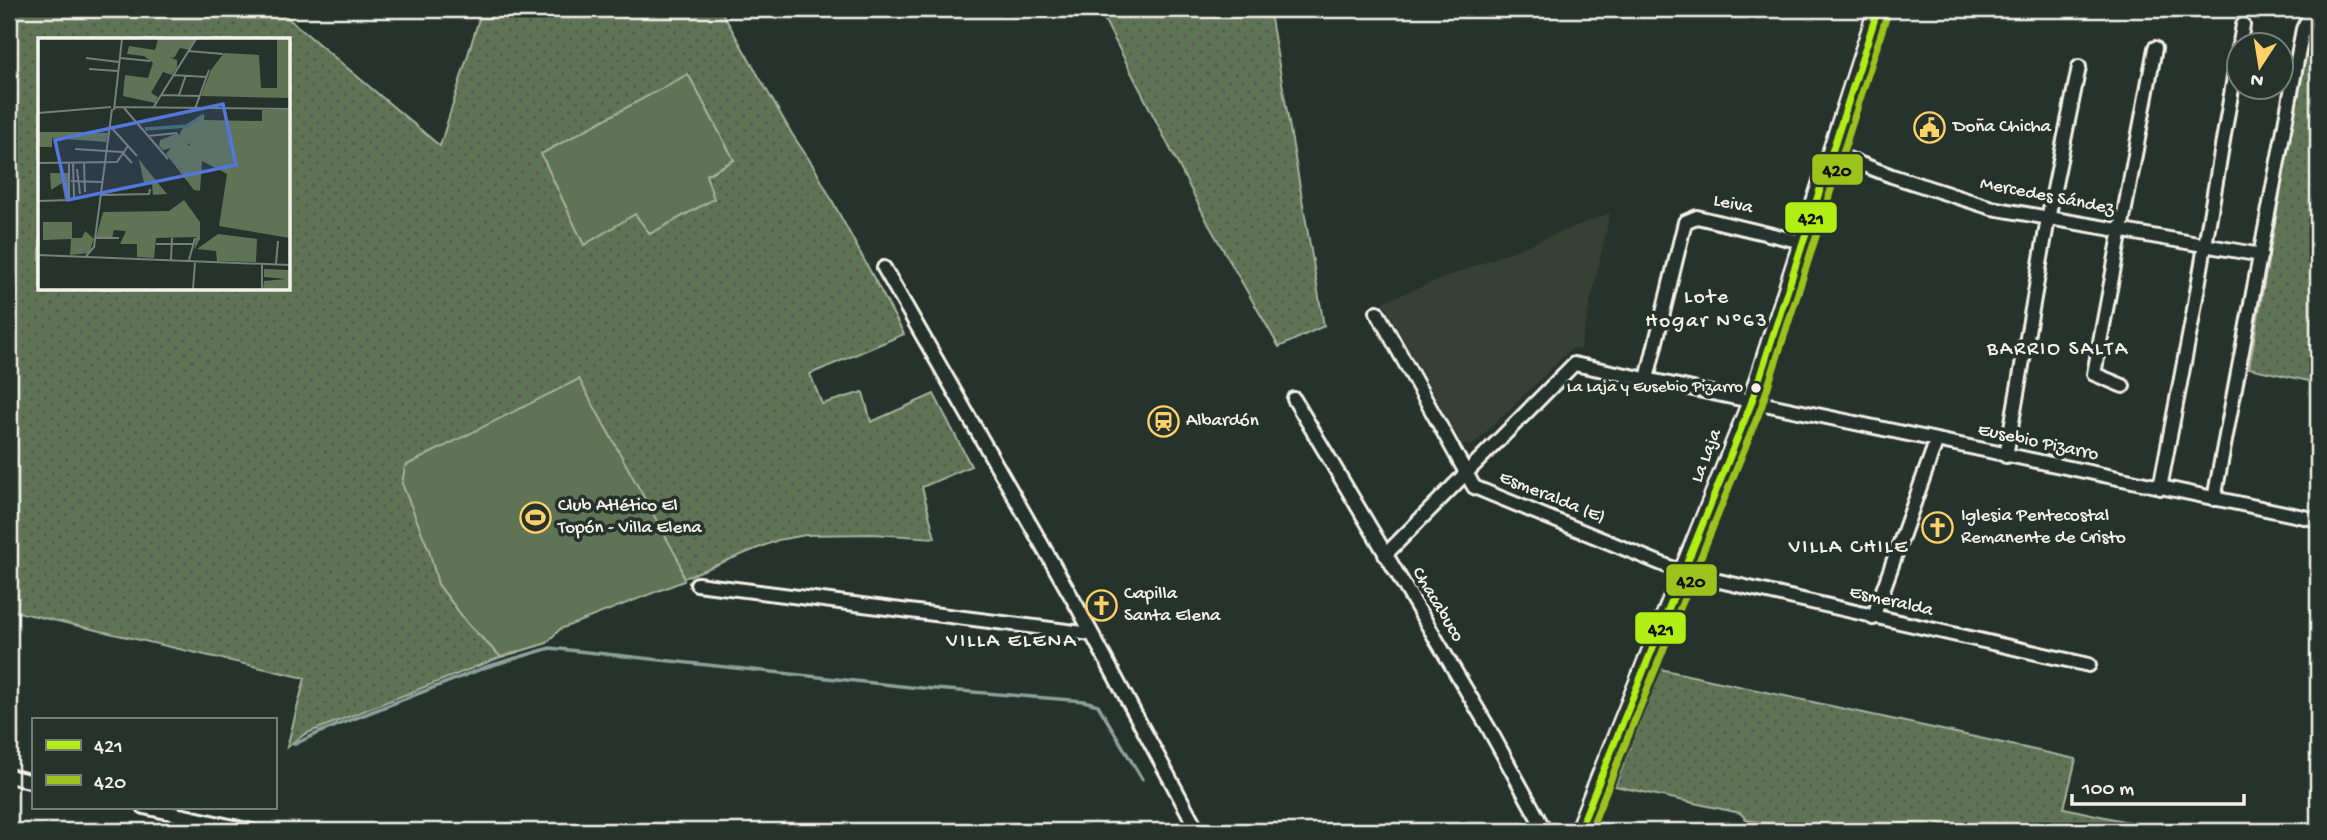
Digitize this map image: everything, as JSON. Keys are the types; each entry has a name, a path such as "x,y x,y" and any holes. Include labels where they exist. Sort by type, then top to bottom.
{"main road":[{"name":"La Laja","path":"1579,831 1751,404 1878,9"}],"street":[{"path":"2214,499 2303,29 2313,9"},
{"path":"2160,488 2206,246 2243,25"},
{"path":"2123,386 2094,374 2155,48"},
{"path":"2006,456 2048,219 2079,67"},
{"name":"Mercedes Sández","path":"1832,153 1952,196 2048,219 2261,255"},
{"name":"Leiva","path":"1647,379 1681,229 1685,222 1697,217 1802,242"},
{"path":"884,268 1091,634 1198,831"},
{"name":"Esmeralda (E)","path":"1377,312 1474,487 1684,573"},
{"name":"Eusebio Pizarro","path":"1465,472 1574,364 1751,404 2318,520"},
{"name":"Chacabuco","path":"1294,398 1488,727 1545,831"},
{"path":"1873,618 1936,442"},
{"path":"1385,555 1465,472"},
{"name":"Esmeralda","path":"1684,573 2089,665"},
{"path":"697,584 1091,634"},
{"path":"9,776 32,782"},
{"path":"148,808 252,831"}],"shaded area":[{"path":"1610,213 1580,349 1572,348 1472,446 1462,445 1383,302"}],"green space":[{"path":"9,9 277,9 440,146 482,9 720,9 814,167 904,334 810,374 822,404 863,392 871,422 934,394 971,466 922,487 935,538 872,534 806,535 778,540 684,578 431,546 438,584 469,625 501,657 305,734 287,747 305,678 9,610","holes":["688,75 734,160 706,175 650,233 635,214 616,224"]},
{"path":"1099,9 1251,9 1270,13 1324,326 1279,347 1209,225"},
{"path":"2318,16 2318,383 2249,368 2307,45 2310,31"},
{"path":"688,74 734,160 706,175 714,199 650,234 635,214 584,245 541,154"},
{"name":"Club Atlético El Topón - Villa Elena","path":"579,379 679,561 684,581 560,629 547,643 501,657 469,625 438,584 429,550 402,484 405,466"},
{"path":"1660,669 2076,759 2064,808 2169,831 1801,831 1747,820 1740,813 1615,786"}],"waterway":[{"path":"295,744 486,667 550,648 910,687 1084,701 1098,705 1142,779"}],"transit line":[{"name":"421","path":"1579,831 1751,404 1878,9"},
{"name":"420","path":"1590,831 1761,408 1888,12"}],"place":[{"name":"Doña Chicha","path":"1930,127"},
{"name":"La Laja y Eusebio Pizarro","path":"1756,388"},
{"name":"Albardón","path":"1163,421"},
{"name":"Club Atlético El Topón - Villa Elena","path":"535,517"},
{"name":"Iglesia Pentecostal Remanente de Cristo","path":"1938,527"},
{"name":"Capilla Santa Elena","path":"1101,605"}],"district":[{"name":"Lote Hogar Nº63","path":"1707,310"},
{"name":"BARRIO SALTA","path":"2058,350"},
{"name":"VILLA CHILE","path":"1849,548"},
{"name":"VILLA ELENA","path":"1012,642"}]}
